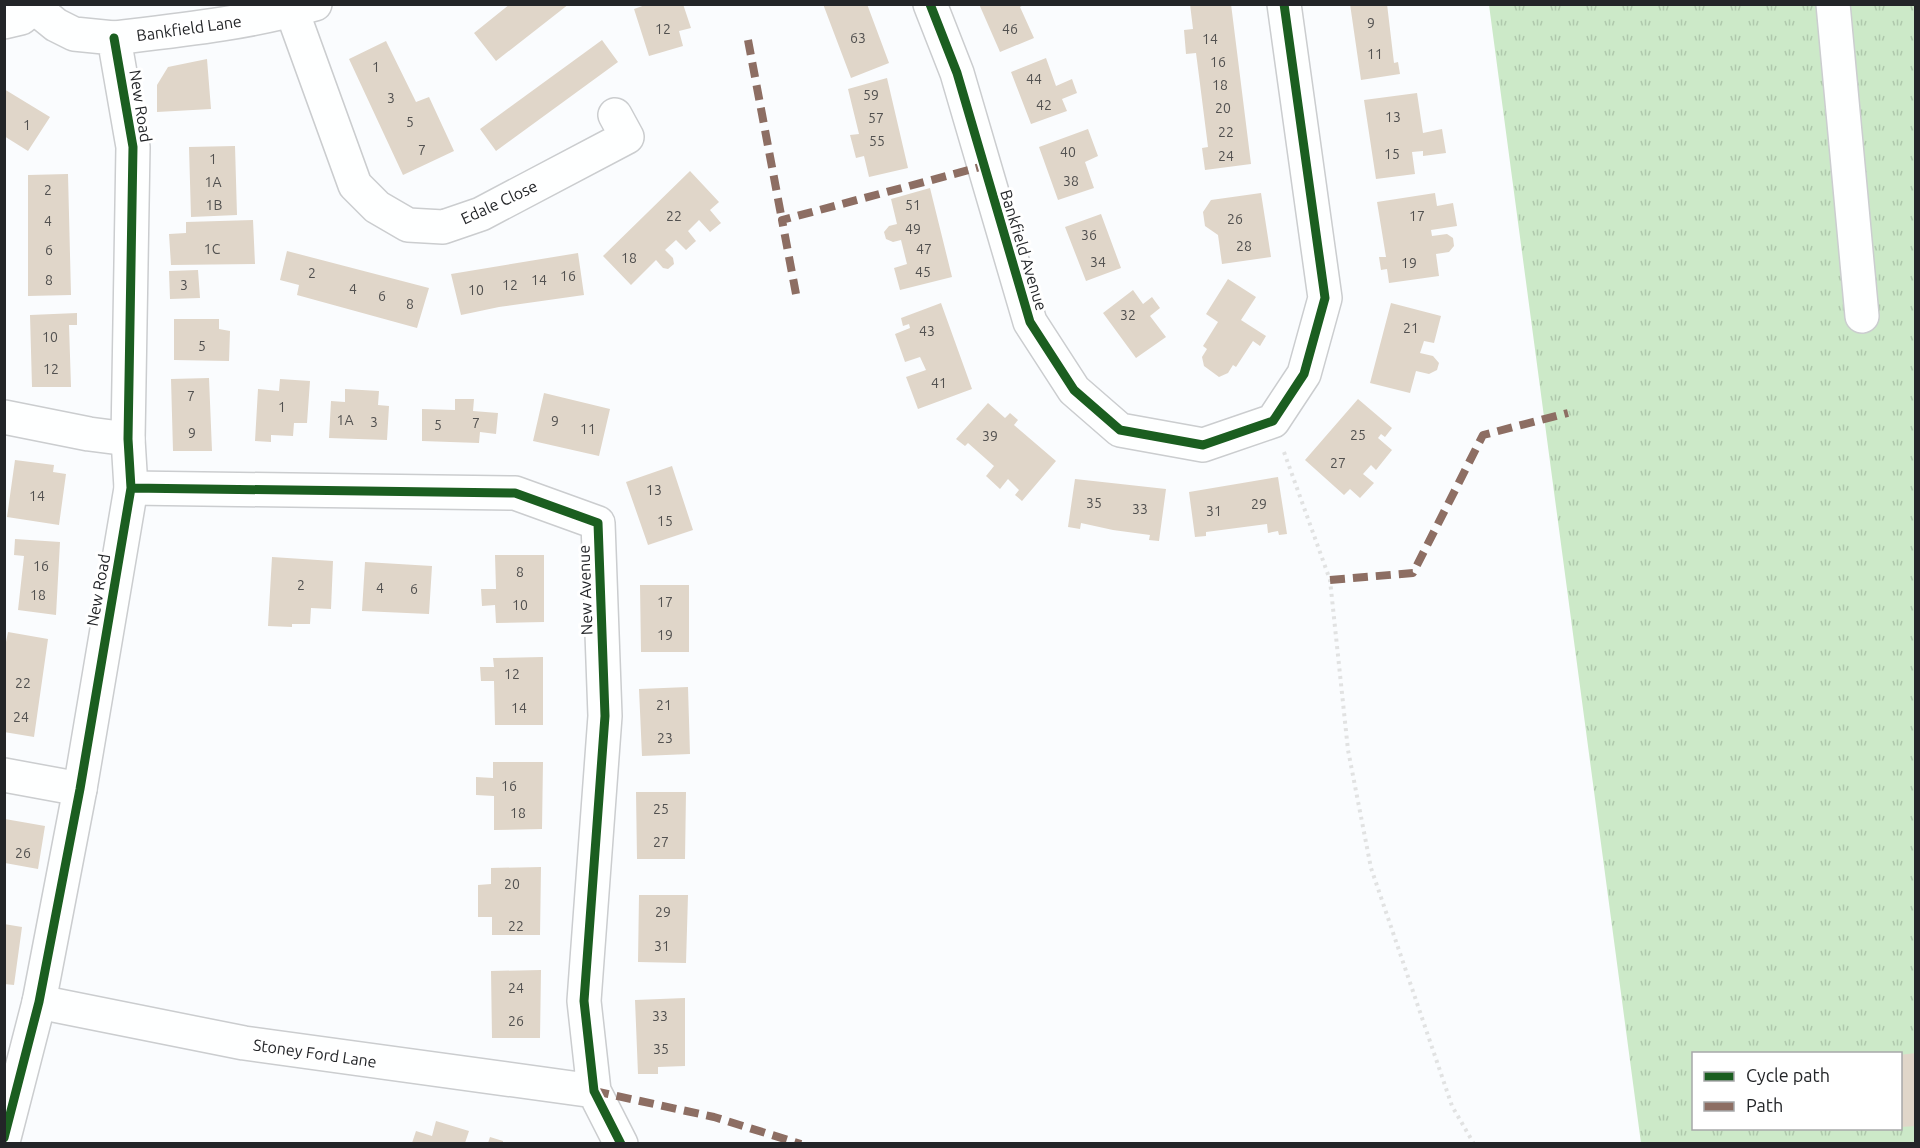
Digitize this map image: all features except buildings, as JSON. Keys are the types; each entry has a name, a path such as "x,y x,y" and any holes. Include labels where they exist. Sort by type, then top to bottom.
{"street":[{"name":"Bankfield Avenue","path":"930,4 957,73 1030,322 1074,390 1120,430 1203,445 1273,421"},
{"path":"1273,421 1304,374 1325,298 1284,4"},
{"path":"1833,4 1862,316"},
{"path":"4,22 21,18 37,6"},
{"name":"Bankfield Lane","path":"37,6 56,25 74,34 114,38 216,26 303,8"},
{"name":"Edale Close","path":"303,8 354,185 377,207 408,225 443,227 481,214 627,137 615,115"},
{"name":"New Road","path":"4,1138 39,1002 80,789 131,488 128,439 133,147 114,38"},
{"path":"4,417 89,434 128,439"},
{"name":"New Avenue","path":"131,488 515,493 598,523 605,716 584,1001 594,1091"},
{"path":"4,775 80,789"},
{"name":"Stoney Ford Lane","path":"39,1002 244,1043 594,1091"},
{"path":"594,1091 621,1143"}],"path":[{"path":"1273,421 1330,580 1348,750 1371,868 1452,1106 1474,1143"}],"green space":[{"path":"1489,5 1915,5 1915,1143 1641,1143"}],"marked path":[{"path":"748,40 782,220"},
{"path":"796,294 782,220 984,166"},
{"path":"1330,580 1413,573 1483,435 1568,413"},
{"path":"594,1091 714,1117 801,1144"}],"cycle path":[{"path":"930,4 957,73 1030,322 1074,390 1120,430 1203,445 1273,421 1304,374 1325,298 1284,4"},
{"path":"4,1138 39,1002 80,789 131,488 128,439 133,147 114,38"},
{"path":"131,488 515,493 598,523 605,716 584,1001 594,1091 621,1144"}]}
